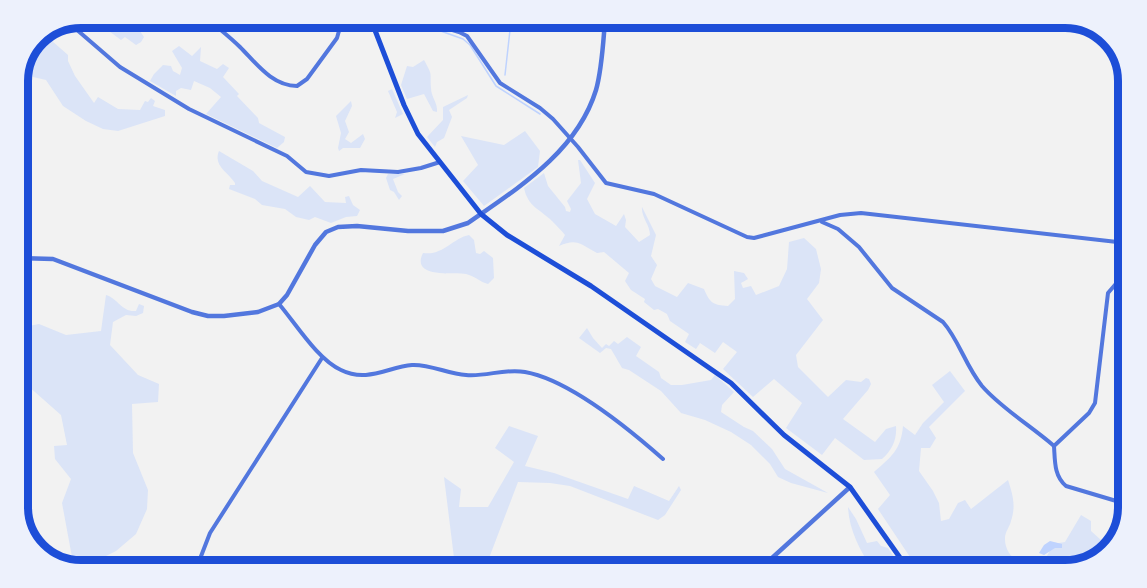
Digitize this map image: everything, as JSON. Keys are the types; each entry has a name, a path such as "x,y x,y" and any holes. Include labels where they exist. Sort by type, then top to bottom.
{"main road":[{"path":"374,28 411,120 422,139 481,214 507,235 591,286 722,375 784,435 850,487 902,560"}],"street":[{"path":"218,28 260,69 292,86 301,84 307,79 337,38 340,28"},
{"path":"446,28 467,36 500,83 540,108 571,139 606,183 654,194 747,237 754,238 851,213 870,213 1118,242"},
{"path":"29,258 54,259 192,312 208,316 258,312 279,304 287,295 315,245 326,232 338,227 357,226 408,231 443,231 468,223 540,170 571,139 587,112 597,88 604,28"},
{"path":"76,29 120,67 189,109 287,156 306,172 329,176 361,170 398,172 440,162"},
{"path":"821,221 838,229 859,247 892,288 943,322 966,364 984,388 1054,446 1056,473 1066,486 1118,502"},
{"path":"1054,446 1089,413 1095,403 1108,293 1118,281"},
{"path":"279,304 322,358 341,371 358,375 381,373 413,365 458,375 484,375 513,371 535,374 558,383 582,398 636,435 663,459"},
{"path":"200,560 210,533 322,358"},
{"path":"770,560 850,487"}],"shaded area":[{"path":"112,28 138,28 144,37 136,45 125,37 121,40 109,31"},
{"path":"52,41 68,55 68,61 75,76 94,103 98,97 118,109 140,110 145,101 148,102 151,98 155,101 153,106 165,110 165,116 118,131 103,129 86,121 63,106 46,80 29,76 30,68 37,55"},
{"path":"179,46 192,56 201,47 200,61 217,69 223,64 229,68 223,77 239,94 237,96 258,118 259,123 285,137 284,142 277,148 206,114 221,97 210,88 194,81 191,90 181,88 176,91 176,96 150,81 163,65 171,66 173,71 180,75 182,68 172,51"},
{"path":"424,60 429,69 431,91 437,112 433,111 424,94 407,99 401,85 407,66 413,67"},
{"path":"392,89 403,114 395,118 397,112 388,91"},
{"path":"468,95 449,110 452,117 444,138 437,142 435,147 427,137 443,120 443,107"},
{"path":"351,101 352,106 345,121 349,132 345,139 351,143 363,134 365,139 360,148 343,148 339,151 341,133 336,116"},
{"path":"525,131 540,151 538,167 484,206 463,181 478,165 461,136 504,145"},
{"path":"219,151 253,171 262,181 298,197 310,186 325,202 346,203 345,197 349,196 353,205 360,210 357,216 346,217 331,223 315,217 309,220 296,217 285,209 262,205 255,199 229,189 230,185 235,185 235,183 219,165"},
{"path":"578,160 595,183 587,199 595,214 616,226 624,214 625,227 639,242 650,235 642,207 656,235 651,256 657,265 651,279 655,286 677,297 688,283 704,289 713,302 728,306 735,299 734,271 744,273 748,279 741,283 743,288 751,286 756,295 779,286 787,269 789,242 804,238 816,249 821,269 819,283 807,299 823,320 796,355 798,367 828,397 846,380 861,382 866,378 869,379 871,384 868,390 843,419 875,442 886,429 896,426 895,440 886,456 882,459 864,460 835,438 822,455 786,428 802,403 774,379 753,397 723,369 737,352 723,342 715,353 700,343 696,349 685,342 689,334 670,321 667,314 658,309 654,310 644,302 645,299 631,290 625,281 629,273 604,252 597,253 574,242 559,246 565,235 531,204 524,188 544,173 548,186 566,211 570,212 567,201 581,183"},
{"path":"388,174 405,174 393,179 402,196 399,200 390,190 386,178"},
{"path":"469,235 474,240 476,253 480,254 484,251 493,258 494,278 488,284 466,274 428,271 423,267 421,261 423,253 436,252"},
{"path":"106,295 131,311 136,311 139,304 144,306 143,313 136,316 126,315 113,322 110,345 138,375 159,384 158,402 132,404 133,453 148,490 147,509 136,534 116,551 98,560 82,560 72,557 62,503 71,479 55,459 54,446 67,445 61,415 29,387 29,326 39,324 66,335 101,331"},
{"path":"587,328 602,348 614,341 618,344 627,337 641,347 636,356 659,372 661,378 671,385 711,380 715,375 734,392 722,405 721,412 753,431 772,449 785,469 828,493 778,477 770,464 751,445 731,432 705,420 681,413 661,391 629,370 622,368 611,349 606,348 600,353 579,338"},
{"path":"950,371 965,391 929,427 936,438 930,448 921,448 919,471 939,503 941,521 949,519 958,503 965,500 971,509 1008,480 1014,505 1005,538 1008,552 1017,560 912,560 878,509 890,495 874,472 897,447 903,426 915,435 923,423 944,402 932,385"},
{"path":"509,426 538,436 525,466 554,473 628,499 634,486 669,501 679,486 681,490 665,515 658,520 570,486 518,482 488,560 454,560 444,477 461,489 459,507 488,507 514,462 495,448"},
{"path":"848,507 867,543 877,541 881,546 888,548 896,560 866,560 850,524"},
{"path":"1081,515 1091,521 1091,531 1101,540 1110,534 1115,525 1110,536 1095,551 1082,557 1044,560 1053,544 1065,542"},
{"path":"48,547 60,551 68,558"}],"water":[{"path":"1050,541 1062,544 1062,548 1055,548 1044,555 1039,553 1044,545"}],"waterway":[{"path":"430,28 463,39 470,45 496,86 540,114"},
{"path":"505,75 510,28"}]}
